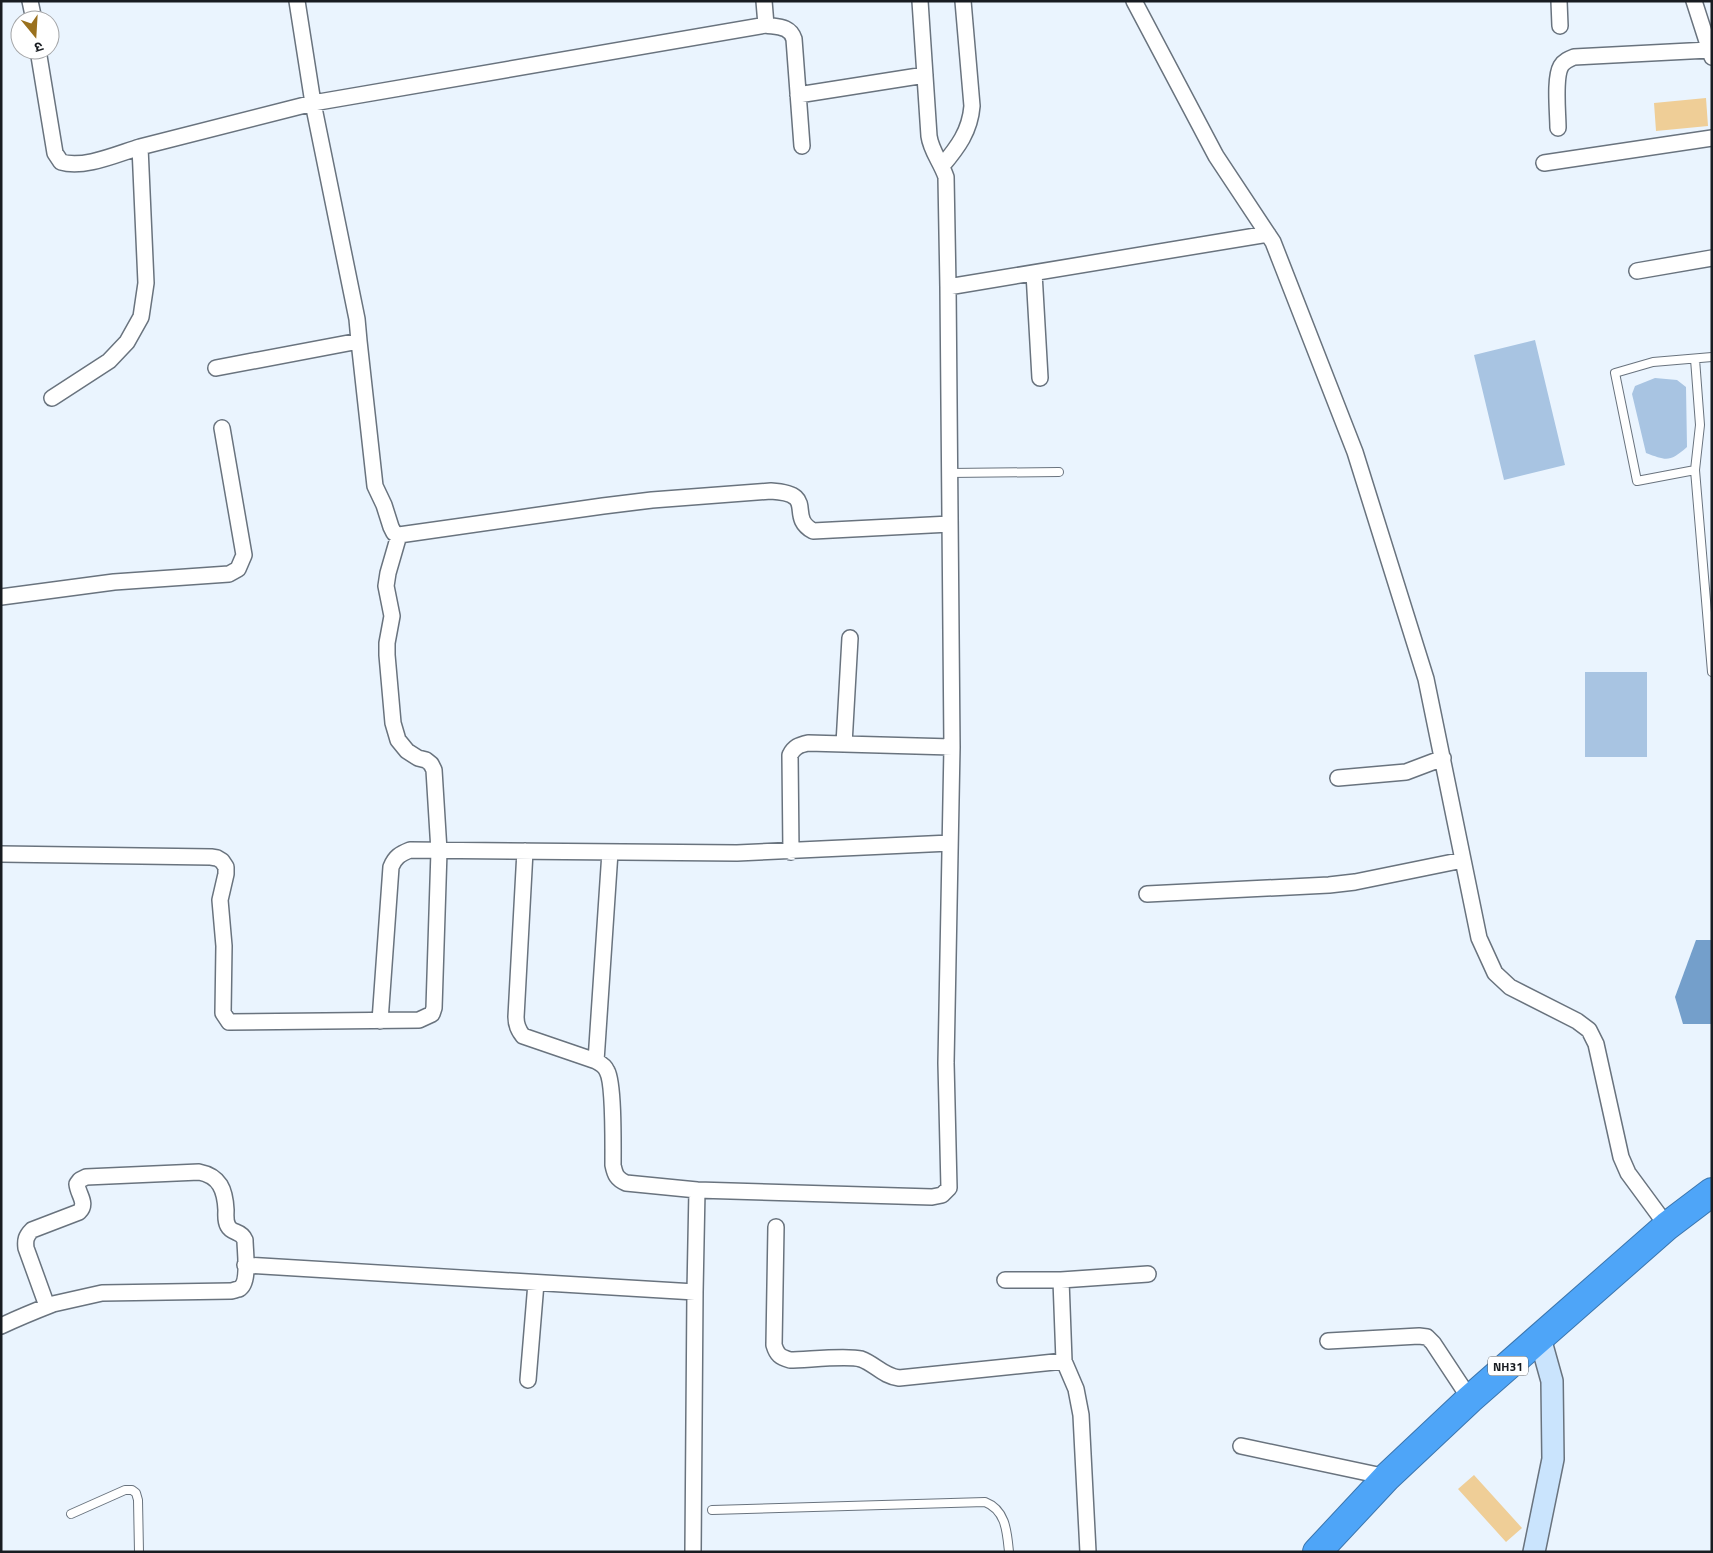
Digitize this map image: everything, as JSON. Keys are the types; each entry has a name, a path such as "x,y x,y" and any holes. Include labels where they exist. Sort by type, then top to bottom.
{"highway":[{"name":"NH31","path":"1317,1552 1387,1477 1470,1399 1667,1226 1712,1192"}],"street":[{"path":"297,1 313,103 357,318 375,486 394,533 399,535 652,500 771,491 787,492 795,496 799,502 802,521 806,528 813,531 950,524"},
{"path":"764,1 766,26"},
{"path":"525,851 516,1024 523,1036 604,1065 610,1080 613,1165 618,1180 626,1183 697,1190 932,1197 942,1195 949,1188 946,1063 952,747 946,177 942,166 930,147 920,1"},
{"path":"942,166 959,146 971,120 972,106 963,1"},
{"path":"1134,1 1216,156 1273,242 1355,452 1426,679 1479,938 1494,973 1510,987 1577,1021 1589,1030 1596,1044 1621,1157 1628,1173 1667,1226"},
{"path":"1559,1 1560,26"},
{"path":"1558,128 1558,75 1561,66 1574,57 1711,53 1694,1"},
{"path":"40,60 55,153 61,162 71,165 83,164 140,147 313,103 766,26 787,28 792,32 794,39 802,146"},
{"path":"798,95 925,75"},
{"path":"1544,163 1712,138"},
{"path":"52,398 109,361 127,342 141,317 146,283 140,147"},
{"path":"948,287 1268,234"},
{"path":"1637,271 1712,258"},
{"path":"1034,273 1040,378"},
{"path":"216,368 359,341"},
{"path":"1,597 114,582 228,574 238,569 244,555 222,428"},
{"path":"1,854 217,858 226,867 220,908 224,946 223,1013 229,1022 420,1020 432,1014 434,1008 439,851 434,770 426,760 418,758 407,751 398,740 393,723 387,649 392,616 386,586 399,535"},
{"path":"844,744 850,638"},
{"path":"791,852 790,755 793,749 808,743 952,747"},
{"path":"1338,778 1406,772 1443,758"},
{"path":"380,1021 391,867 394,860 402,853 410,850 737,853 950,844"},
{"path":"596,1061 610,852"},
{"path":"1147,894 1329,885 1355,882 1463,860"},
{"path":"1,1326 47,1306 102,1293 231,1291 239,1289 244,1285 246,1278 243,1235 232,1231 228,1226 226,1200 222,1189 214,1177 198,1172 86,1177 80,1180 77,1184 83,1203 82,1209 79,1212 32,1230 26,1235 26,1248 47,1306"},
{"path":"693,1552 697,1190"},
{"path":"776,1227 774,1345 780,1357 790,1360 855,1358 869,1363 889,1376 899,1378 1064,1360"},
{"path":"245,1265 695,1292"},
{"path":"1005,1280 1061,1280 1148,1274"},
{"path":"1061,1280 1064,1360 1076,1390 1081,1415 1088,1552"},
{"path":"528,1380 536,1283"},
{"path":"1328,1341 1427,1337 1434,1343 1470,1399"},
{"path":"1534,1552 1553,1459 1552,1381 1540,1338"},
{"path":"1241,1446 1387,1477"}],"lane":[{"path":"1695,470 1638,481 1615,373 1653,362 1712,357"},
{"path":"1694,359 1700,425 1695,470 1712,672"},
{"path":"950,473 1059,472"},
{"path":"71,1514 125,1490 132,1490 136,1493 138,1500 139,1552"},
{"path":"712,1510 985,1502 993,1505 1005,1522 1009,1552"}],"shaded area":[{"path":"1535,340 1565,465 1504,480 1474,355"},
{"path":"1655,378 1677,380 1686,387 1687,447 1668,459 1646,453 1632,394 1635,386"},
{"path":"1585,672 1647,672 1647,757 1585,757"},
{"path":"1696,940 1712,940 1712,1024 1683,1024 1675,997"}],"building":[{"path":"1706,98 1708,126 1656,131 1654,103"},
{"path":"1474,1475 1522,1528 1506,1542 1458,1489"}]}
